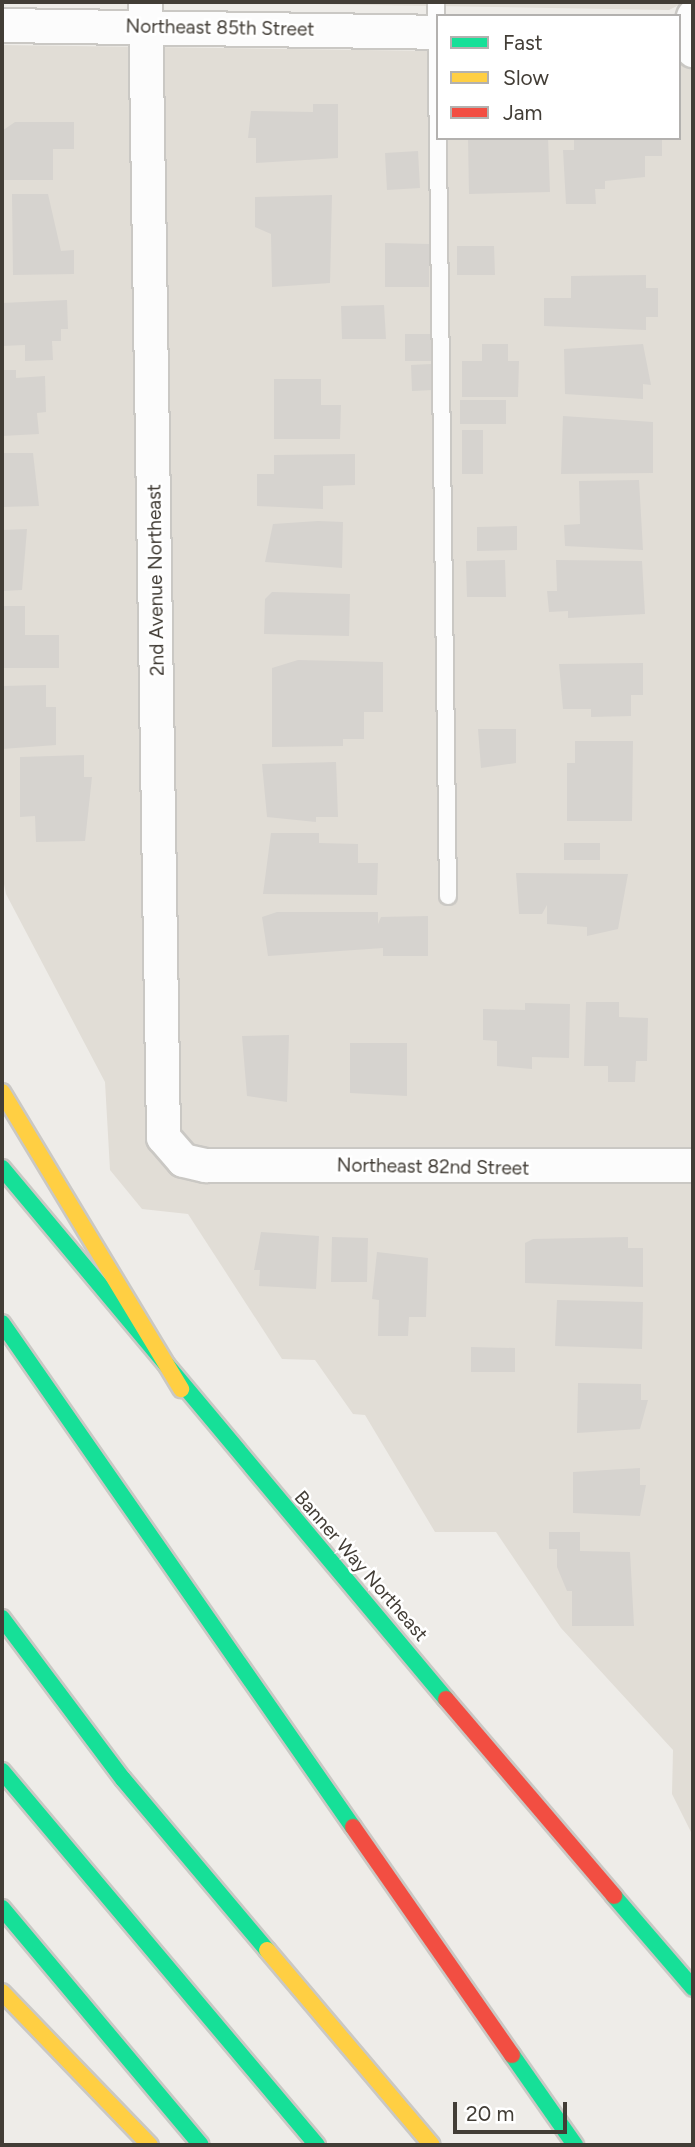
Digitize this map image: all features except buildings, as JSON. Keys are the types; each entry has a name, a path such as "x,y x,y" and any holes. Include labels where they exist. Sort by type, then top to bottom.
{"main road":[{"path":"2,1092 181,1388"},
{"name":"Banner Way Northeast","path":"2,1168 181,1388 693,1987"},
{"path":"2,1323 575,2145"},
{"path":"2,1618 123,1779 432,2145"},
{"path":"2,1771 317,2145"},
{"path":"2,1908 201,2145"},
{"path":"2,1992 150,2145"}],"street":[{"name":"Northeast 85th Street","path":"2,25 145,14 436,22"},
{"name":"2nd Avenue Northeast","path":"145,14 151,71 160,1127 174,1154"},
{"name":"Northeast 82nd Street","path":"174,1154 205,1165 693,1166"}],"lane":[{"path":"438,140 449,896"}],"shaded area":[{"path":"189,2 685,2 669,10"},
{"path":"2,45 436,51 436,140 681,140 681,59 693,70 693,1836 672,1794 673,1750 561,1628 496,1532 435,1532 365,1415 353,1414 315,1360 282,1359 188,1214 142,1209 110,1170 105,1082 6,894 2,874"}],"traffic: fast":[{"path":"2,1168 446,1699"},
{"path":"2,1323 353,1827"},
{"path":"2,1618 123,1779 267,1950"},
{"path":"2,1771 317,2145"},
{"path":"614,1896 693,1988"},
{"path":"2,1908 201,2145"},
{"path":"512,2055 575,2145"}],"traffic: slow":[{"path":"2,1092 181,1389"},
{"path":"267,1950 432,2145"},
{"path":"2,1992 150,2145"}],"traffic: jam":[{"path":"446,1699 614,1896"},
{"path":"353,1827 512,2055"}]}
